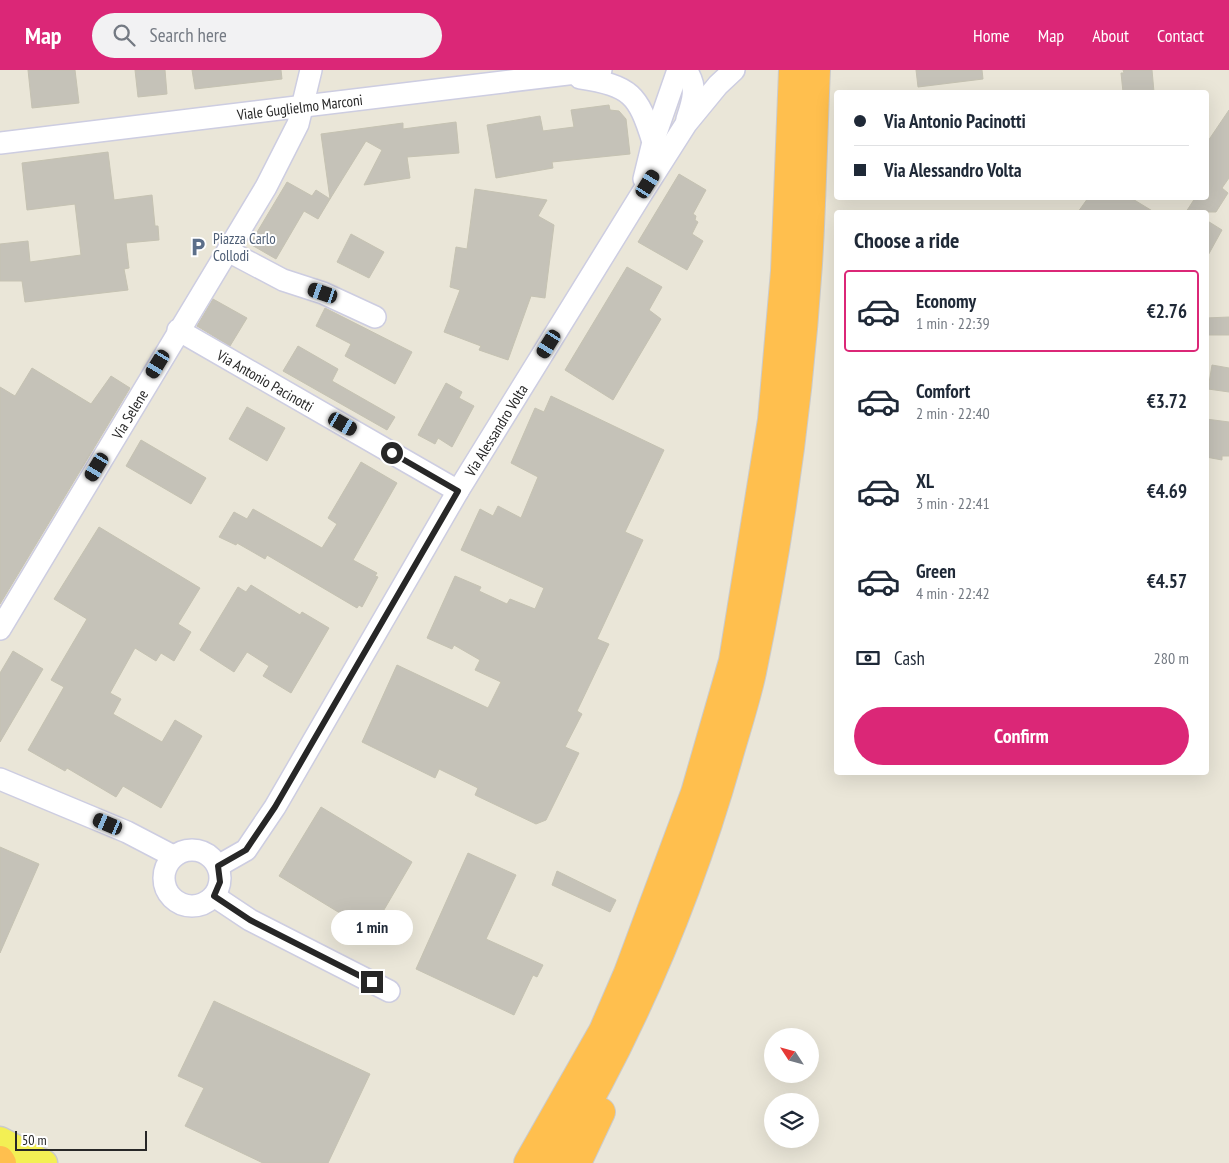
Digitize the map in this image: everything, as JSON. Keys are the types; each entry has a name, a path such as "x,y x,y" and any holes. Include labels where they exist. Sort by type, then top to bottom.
{"highway":[{"path":"553,1163 616,1052 681,900 714,806 751,675 776,544 793,425 796,268 793,70"},
{"path":"528,1163 603,1031 659,893 695,793 733,661 796,268 816,70"},
{"path":"577,1163 654,1000 681,900"}],"main road":[{"path":"0,1140 44,1163"}],"street":[{"name":"Via Selene","path":"0,629 270,179 298,124 311,70"},
{"name":"Viale Guglielmo Marconi","path":"0,143 601,70"},
{"path":"639,198 653,142 678,70"},
{"path":"686,70 693,85 694,97 686,124"},
{"name":"Via Alessandro Volta","path":"218,866 246,850 275,807 458,491 639,198 686,124 718,85 734,70"},
{"path":"557,75 614,85 628,93 643,111 653,142"},
{"path":"228,251 283,280 323,293 375,318"},
{"name":"Via Antonio Pacinotti","path":"178,330 458,491"},
{"path":"0,779 127,832 173,856"},
{"path":"189,850 198,850 206,854 218,866 220,882 214,896 207,902 188,907 172,899 163,882 164,872 173,856 189,850"},
{"path":"214,896 250,920 389,991"}],"building":[{"path":"28,70 75,70 79,103 32,108"},
{"path":"135,70 165,70 167,94 138,97"},
{"path":"192,70 281,70 282,79 195,89"},
{"path":"916,70 982,70 983,79 918,87"},
{"path":"1123,70 1152,70 1154,90 1123,90 1121,73 1124,73"},
{"path":"609,105 610,110 619,111 626,119 630,154 552,162 553,168 496,178 487,125 540,116 543,131 574,127 571,110"},
{"path":"1229,110 1229,178 1222,188 1228,193 1216,212 1209,212 1209,210 1187,210 1194,200 1209,200 1209,140"},
{"path":"456,122 459,153 407,157 410,178 364,185 382,150 366,141 330,199 321,134 403,123 403,129"},
{"path":"108,152 114,200 152,195 155,226 158,226 159,240 126,243 129,268 124,269 128,290 25,302 22,281 0,281 0,244 28,241 30,262 81,255 75,204 27,210 22,163"},
{"path":"679,174 706,190 693,214 698,222 692,234 703,241 687,270 638,242"},
{"path":"287,182 312,196 316,190 330,199 318,219 304,211 276,259 250,244"},
{"path":"475,189 547,200 538,216 554,225 545,298 531,296 508,360 479,350 481,346 444,332 460,290 450,287 456,247 467,249"},
{"path":"1087,200 1134,200 1151,210 1079,210"},
{"path":"1209,222 1222,230 1209,254"},
{"path":"351,234 384,252 369,278 337,262"},
{"path":"627,267 662,287 649,310 661,319 613,400 565,370"},
{"path":"213,299 247,318 230,346 197,326"},
{"path":"325,308 412,352 395,384 345,356 351,344 316,326"},
{"path":"1229,317 1229,335 1209,335 1209,318"},
{"path":"298,346 338,369 332,381 395,417 387,430 283,371"},
{"path":"1212,365 1229,368 1229,392 1209,389"},
{"path":"32,368 91,404 111,376 130,388 0,604 0,387 15,396"},
{"path":"446,383 462,392 459,398 474,406 452,447 438,438 435,444 418,435"},
{"path":"551,396 664,450 625,532 643,540 597,639 609,644 577,711 582,714 565,747 579,753 546,820 536,824 475,795 478,788 439,769 435,778 362,742 397,665 488,708 501,682 475,670 480,660 454,645 452,649 427,638 455,576 481,587 479,591 507,604 510,599 535,609 544,588 461,550 480,509 493,516 498,506 521,518 538,477 511,463 535,408 544,412"},
{"path":"247,407 285,428 267,461 229,439"},
{"path":"1209,419 1229,422 1229,456 1222,456 1222,460 1209,458"},
{"path":"141,440 206,478 191,504 126,466"},
{"path":"361,462 397,483 353,560 377,573 375,576 378,577 362,607 359,605 357,608 267,555 265,559 237,543 236,545 219,537 234,512 247,519 253,509 322,548 337,524 328,518"},
{"path":"99,527 200,588 178,624 191,632 174,661 161,653 156,661 135,648 110,693 121,699 113,714 162,742 175,720 202,736 161,808 123,786 116,797 67,768 65,771 28,750 64,687 51,680 87,619 54,599"},
{"path":"251,585 300,615 302,612 329,628 291,693 263,676 269,666 247,652 234,672 200,650 238,587 246,592"},
{"path":"13,651 43,669 0,742 0,673"},
{"path":"321,807 412,862 371,932 279,876"},
{"path":"0,847 39,864 0,953"},
{"path":"468,853 516,875 486,939 543,965 537,977 533,975 514,1015 416,969"},
{"path":"557,871 616,900 610,912 552,885"},
{"path":"214,1001 370,1074 328,1163 263,1163 185,1126 204,1088 178,1076"}],"place":[{"name":"Piazza Carlo Collodi","path":"198,247"}],"route":[{"path":"372,982 250,920 214,896 220,882 218,866 246,850 275,807 428,546 458,491 392,453"}]}
